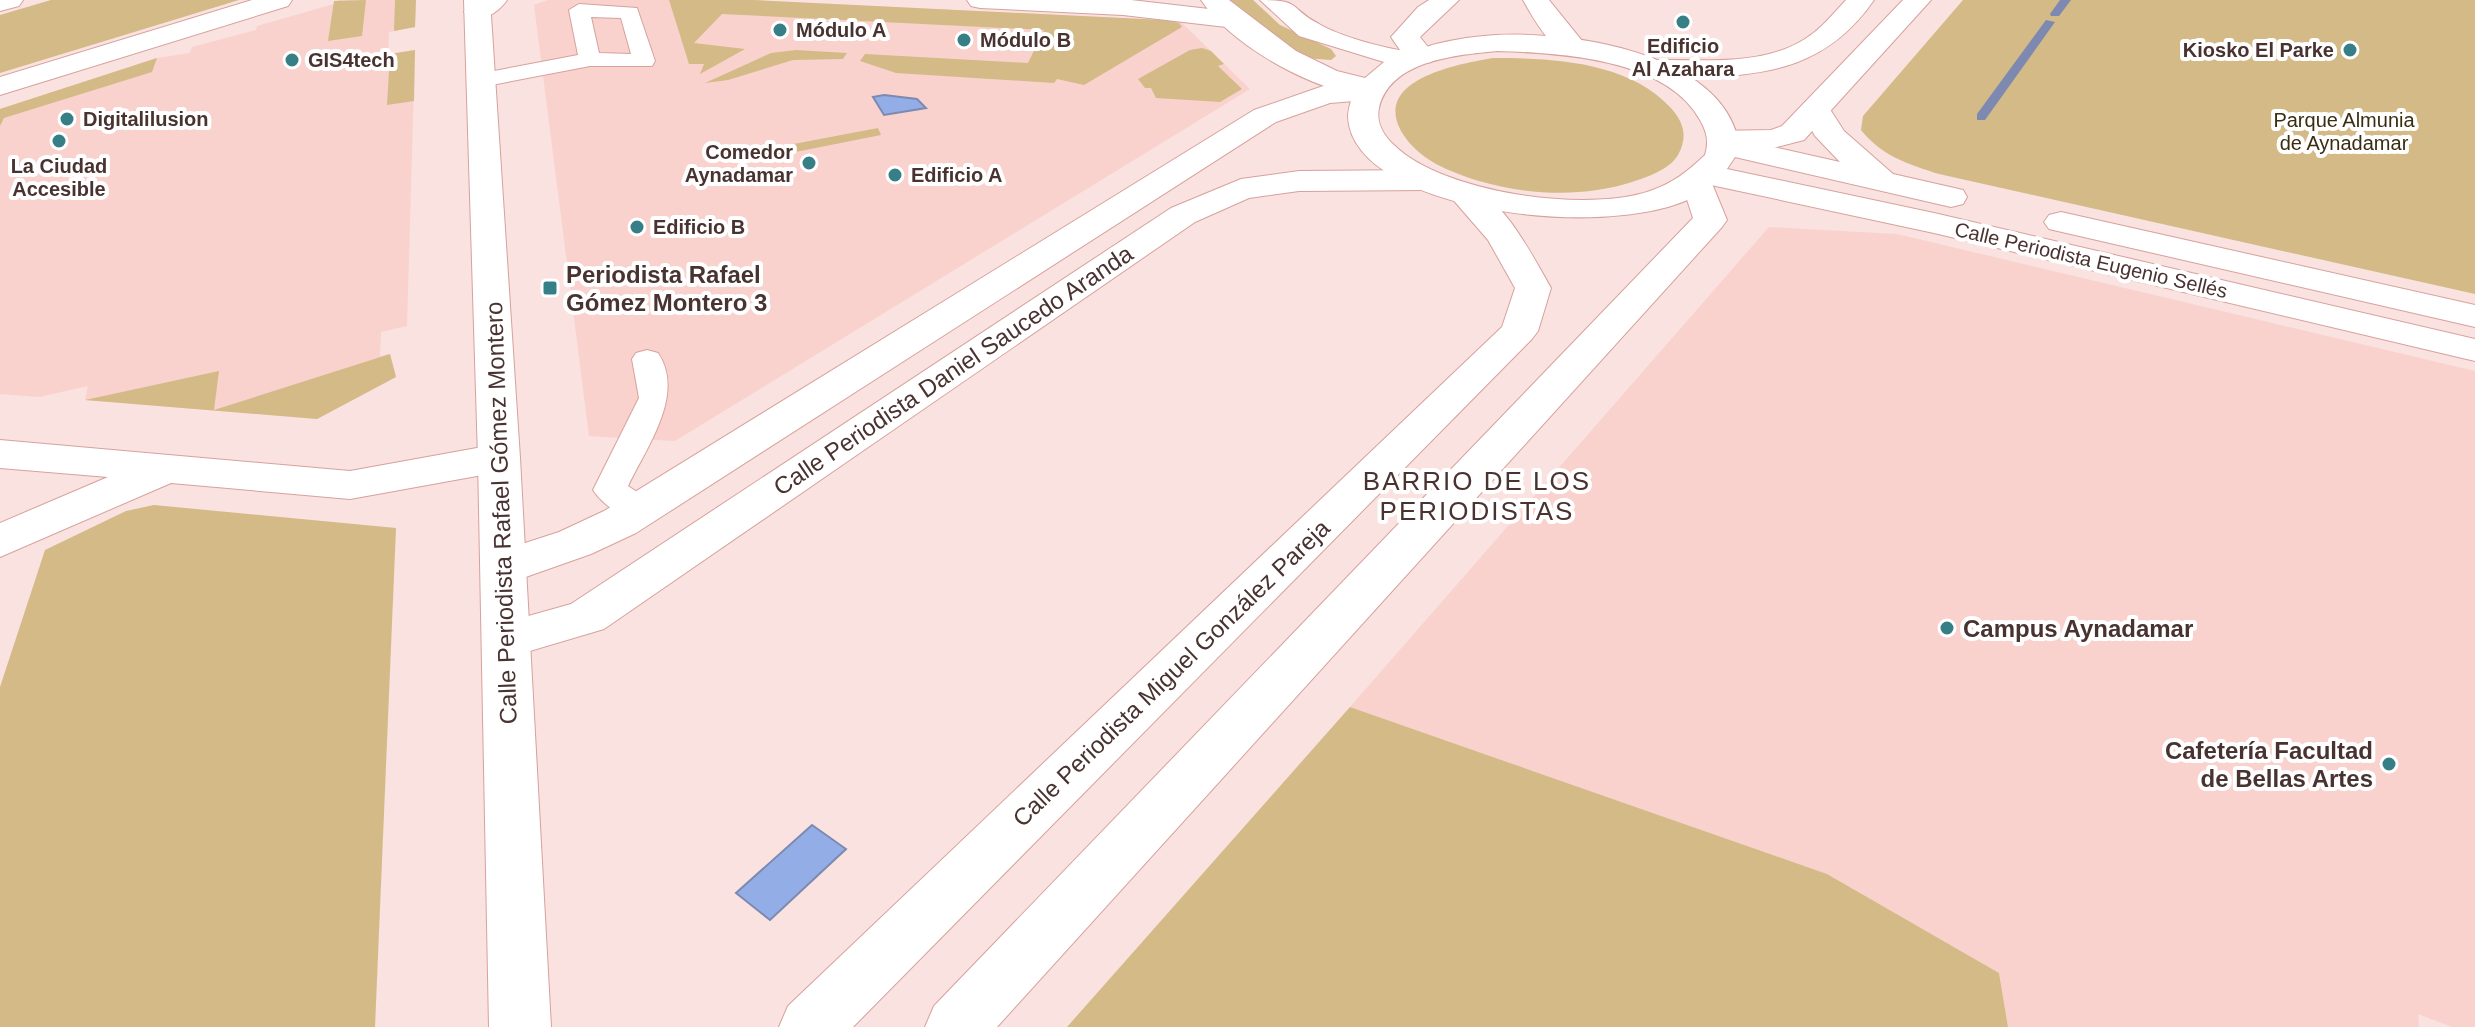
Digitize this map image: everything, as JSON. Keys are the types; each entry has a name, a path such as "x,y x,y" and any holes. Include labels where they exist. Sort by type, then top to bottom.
{"street":[{"path":"0,3 10,0"},
{"path":"980,0 1123,7 1215,15 1235,20"},
{"path":"1123,7 1154,0"},
{"path":"1214,0 1267,45 1332,81 1370,90"},
{"path":"1273,0 1309,30 1347,44 1415,58"},
{"path":"1415,58 1405,37 1427,13 1446,0"},
{"path":"1536,0 1546,17 1573,47"},
{"path":"1652,69 1753,63 1789,57 1813,46 1861,0"},
{"path":"956,1027 1710,220 1713,160 1716,115 1693,92 1652,69 1573,47 1497,43 1454,48 1415,58 1388,73 1370,90 1363,114 1371,137 1387,156 1445,187 1517,206 1569,210 1620,207 1665,197 1713,160 1793,133 1918,0"},
{"path":"0,86 273,1"},
{"name":"Calle Periodista Rafael Gómez Montero","path":"483,4 481,80 504,567 520,1027"},
{"name":"Calle Periodista Daniel Saucedo Aranda","path":"504,567 583,540 640,510 1265,116 1326,94 1370,90"},
{"path":"1815,109 1823,130 1852,157 1889,182"},
{"name":"Calle Periodista Eugenio Sellés","path":"1713,160 1889,182 2475,316"},
{"name":"Calle Periodista Eugenio Sellés","path":"1713,160 1934,223 2475,350"},
{"name":"Calle Periodista Daniel Saucedo Aranda","path":"506,640 587,617 1183,215 1241,189 1299,181 1445,187"},
{"name":"Calle Periodista Miguel González Pareja","path":"810,1027 1519,331 1533,288 1503,235 1445,187"},
{"path":"3,465 164,469 350,485 499,458"},
{"path":"0,541 164,469"}],"lane":[{"path":"481,80 590,59"},
{"path":"640,510 610,490 654,398 647,359"}],"shaded area":[{"path":"338,0 416,0 415,27 389,32 388,54 415,50 407,326 381,332 380,356 390,354 396,377 317,419 85,400 88,386 39,397 0,394 0,109 157,58 190,53 192,47 256,30 257,26 334,4"},
{"path":"548,0 752,0 1180,21 1250,89 675,441 589,436 534,5"},
{"name":"Campus Aynadamar","path":"1769,227 1897,234 2475,371 2475,1027 2452,1027 2418,1014 2419,1027 2008,1027 1999,973 1827,874 1350,707"}],"green space":[{"path":"51,0 239,0 0,73 0,15"},
{"path":"366,0 362,36 328,41 334,1"},
{"path":"395,0 416,0 415,27 394,31"},
{"path":"669,0 752,0 1164,20 1179,23 1182,27 1084,85 1057,79 1054,83 896,73 860,61 865,54 1028,63 1044,30 722,14 694,43 745,49 700,74 704,64 689,64"},
{"path":"1228,0 1253,0 1280,25 1331,49 1336,56 1331,60 1305,58"},
{"name":"Parque Almunia de Aynadamar","path":"1963,0 2475,0 2475,294 1939,174 1886,153 1861,130 1863,116"},
{"path":"1202,48 1211,51 1224,64 1218,66 1242,89 1220,102 1156,98 1151,88 1145,88 1138,79 1190,50"},
{"path":"415,50 414,101 387,105 390,54"},
{"path":"796,50 847,53 843,59 793,60 728,80 705,83 771,53"},
{"path":"157,58 152,72 4,118 0,126 0,109"},
{"path":"1493,58 1563,61 1610,71 1632,80 1652,92 1679,118 1684,136 1678,155 1663,169 1632,182 1584,192 1558,193 1507,188 1458,174 1436,164 1416,150 1401,131 1396,113 1399,98 1424,77"},
{"path":"878,128 881,135 765,158 762,150"},
{"path":"390,354 396,377 317,419 85,400 219,371 214,410"},
{"path":"154,505 396,528 375,1027 0,1027 0,687 45,550 126,511"},
{"path":"1350,707 1827,874 1999,973 2008,1027 1067,1027"}],"water":[{"path":"884,95 917,99 926,108 884,115 873,97"},
{"path":"812,825 846,849 770,920 736,893"}],"waterway":[{"path":"2055,14 2066,0"},
{"path":"1981,117 2050,22"}],"place":[{"name":"Edificio Al Azahara","path":"1683,22"},
{"name":"Módulo A","path":"780,30"},
{"name":"Módulo B","path":"964,40"},
{"name":"Kiosko El Parke","path":"2350,50"},
{"name":"GIS4tech","path":"292,60"},
{"name":"Digitalilusion","path":"67,119"},
{"name":"La Ciudad Accesible","path":"59,141"},
{"name":"Comedor Aynadamar","path":"809,163"},
{"name":"Edificio A","path":"895,175"},
{"name":"Edificio B","path":"637,227"},
{"name":"Periodista Rafael Gómez Montero 3","path":"550,288"},
{"name":"Campus Aynadamar","path":"1947,628"},
{"name":"Cafetería Facultad de Bellas Artes","path":"2389,764"}],"district":[{"name":"BARRIO DE LOS PERIODISTAS","path":"1477,496"}]}
